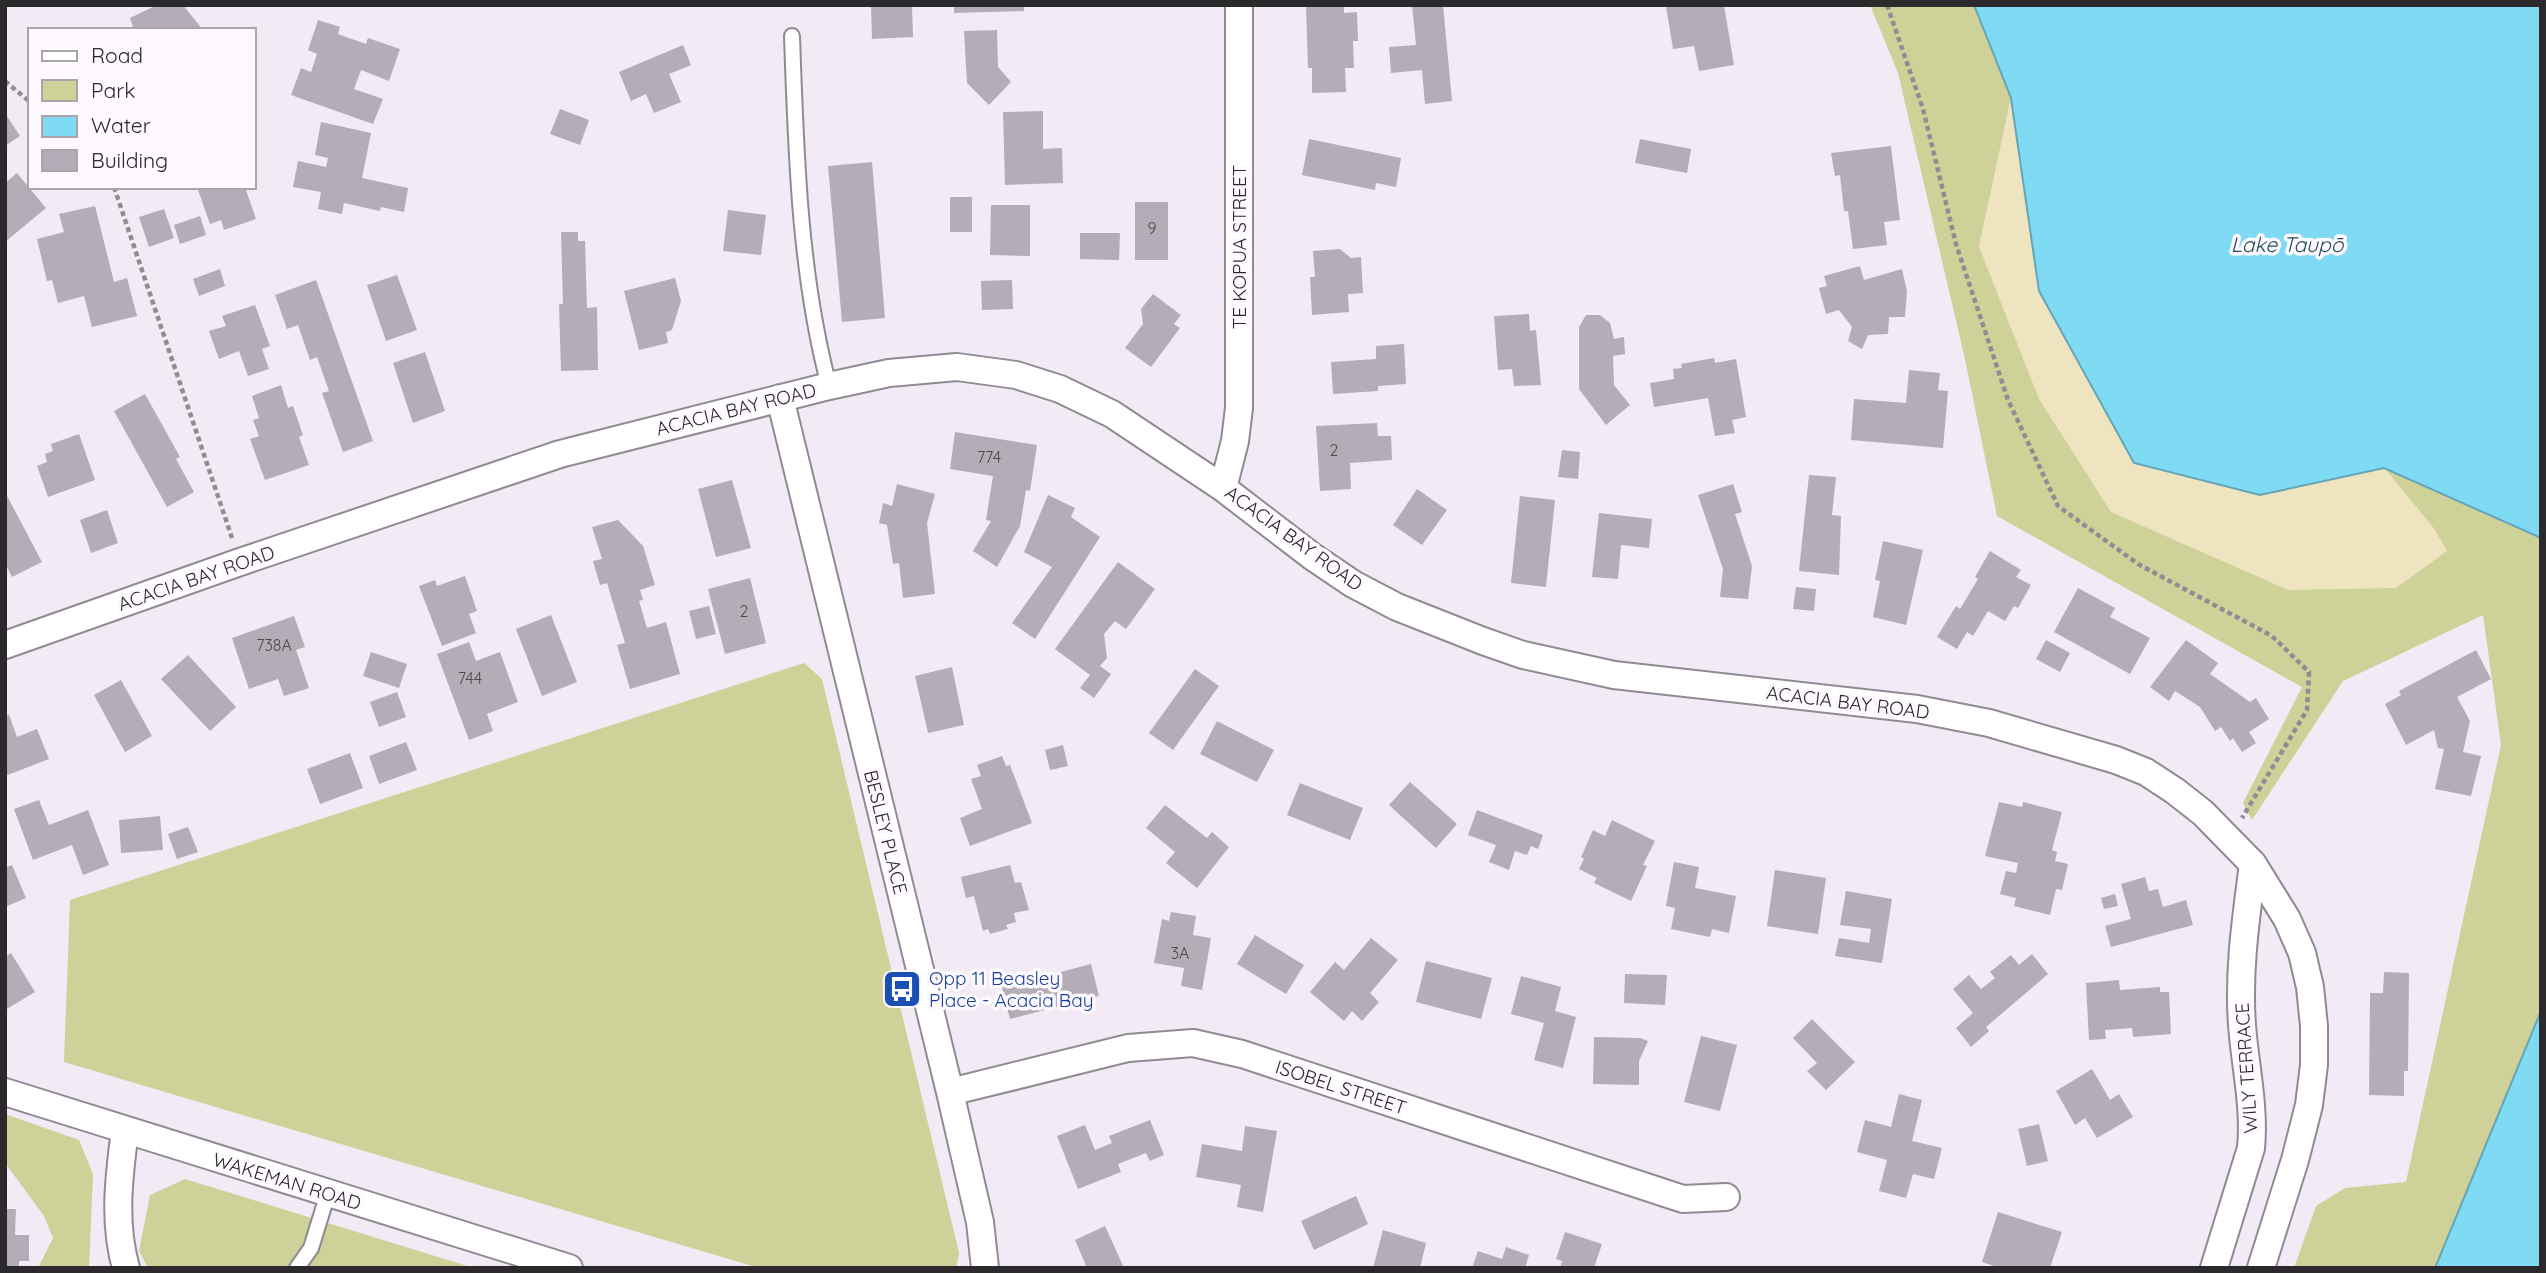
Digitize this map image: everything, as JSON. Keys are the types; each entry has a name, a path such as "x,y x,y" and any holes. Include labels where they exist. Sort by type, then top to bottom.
{"street":[{"name":"TE KOPUA STREET","path":"1223,488 1235,441 1239,408 1239,5"},
{"name":"ACACIA BAY ROAD","path":"5,645 560,454 889,373 957,367 1016,375 1060,389 1112,414 1223,488 1353,584 1397,607 1483,641 1523,655 1614,675 1917,709 1989,723 2077,748 2146,772 2203,813 2253,864 2287,919 2302,953 2310,987 2314,1065 2309,1105 2295,1160 2261,1268"},
{"name":"BESLEY PLACE","path":"780,398 950,1092 980,1222 985,1268"},
{"name":"WILY TERRACE","path":"2214,1268 2251,1148 2253,1128 2242,1023 2241,982 2253,864"},
{"name":"ISOBEL STREET","path":"950,1092 1128,1048 1193,1043 1241,1054 1683,1199 1727,1197"},
{"name":"WAKEMAN ROAD","path":"5,1092 569,1268"},
{"path":"125,1130 118,1218 126,1268"}],"lane":[{"path":"792,36 797,154 807,260 821,355 829,386"},
{"path":"297,1268 311,1248 328,1193"}],"path":[{"path":"1886,5 1923,109 1956,243 2008,400 2058,506 2138,564 2272,636 2309,672 2307,710 2230,839"},
{"path":"5,81 28,100"},
{"path":"115,189 240,562"}],"green space":[{"path":"1870,5 1974,5 2011,98 1979,247 2435,530 2384,468 2541,538 2541,1011 2435,1268 2294,1268 2316,1206 2345,1188 2406,1182 2501,745 2483,615 2343,681 2252,820 2243,803 2302,687 1997,516 1965,359 1898,73"},
{"path":"804,663 822,679 959,1253 956,1268 759,1268 64,1062 70,900"},
{"path":"5,1114 79,1140 93,1174 89,1268 38,1268 53,1238 44,1216 5,1163"},
{"path":"185,1179 474,1268 148,1268 139,1251 150,1195"}],"sand":[{"path":"2011,98 2039,291 2260,495 2384,468 2435,530 2447,551 2396,588 2288,590 2111,512 2039,399 1979,247"}],"water":[{"name":"Lake Taupō","path":"1974,5 2541,5 2541,538 2384,468 2260,495 2134,463 2039,291 2011,98"},
{"path":"2541,1011 2541,1268 2435,1268"}],"building":[{"path":"157,5 183,5 201,28 133,28 130,18"},
{"path":"871,5 912,5 913,37 872,39"},
{"path":"954,5 1024,5 1024,11 954,13"},
{"path":"1306,5 1344,5 1344,13 1357,12 1358,41 1353,41 1354,68 1345,68 1346,92 1312,93 1312,68 1308,68"},
{"path":"1412,5 1443,5 1452,101 1425,104 1422,70 1391,73 1389,47 1416,45"},
{"path":"1724,5 1734,65 1699,71 1694,46 1673,49 1666,6"},
{"path":"318,20 340,27 338,34 366,44 368,38 400,49 389,81 361,70 354,89 383,99 373,124 291,95 301,68 311,72 317,54 308,50"},
{"path":"997,30 998,67 1011,82 989,105 967,83 964,31"},
{"path":"683,45 691,65 669,74 681,102 654,113 646,94 631,101 619,72"},
{"path":"560,109 589,120 580,145 550,134"},
{"path":"1043,111 1043,149 1062,148 1063,183 1005,185 1003,112"},
{"path":"5,113 20,136 5,146"},
{"path":"321,122 371,133 362,178 408,188 404,212 381,207 380,211 344,203 342,214 318,209 321,192 293,187 298,161 326,167 328,158 315,155"},
{"path":"1309,139 1401,158 1396,187 1376,183 1375,190 1302,175"},
{"path":"1640,139 1691,149 1687,173 1635,163"},
{"path":"1891,146 1900,220 1884,222 1887,245 1853,249 1848,211 1844,211 1840,175 1835,176 1831,153"},
{"path":"872,162 885,318 842,322 828,166"},
{"path":"17,173 46,208 5,242 5,183"},
{"path":"198,189 246,189 256,219 224,230 221,220 210,224"},
{"path":"950,197 972,197 972,232 950,232"},
{"path":"1135,202 1168,202 1168,260 1135,260"},
{"path":"991,205 1030,205 1030,256 990,255"},
{"path":"95,206 114,282 127,278 137,316 92,327 84,296 58,303 52,280 47,281 37,239 64,232 59,214"},
{"path":"164,209 174,238 149,247 139,217"},
{"path":"728,210 766,215 761,255 723,251"},
{"path":"200,216 206,235 180,244 174,225"},
{"path":"561,232 578,232 578,241 585,241 587,308 597,307 598,370 561,371"},
{"path":"1080,233 1120,233 1119,260 1080,259"},
{"path":"1340,249 1351,258 1361,257 1363,293 1348,294 1349,312 1312,315 1310,277 1315,277 1313,251"},
{"path":"1860,266 1864,280 1902,269 1907,291 1905,317 1889,317 1888,334 1868,335 1862,349 1848,341 1852,327 1839,310 1826,314 1819,288 1827,286 1824,276"},
{"path":"220,269 225,286 199,296 193,279"},
{"path":"397,275 417,330 386,341 367,285"},
{"path":"675,278 681,301 672,330 666,332 668,343 639,350 624,291"},
{"path":"316,280 373,441 343,452 322,393 329,391 317,357 310,360 298,325 287,329 275,295"},
{"path":"1012,280 1013,309 982,310 981,281"},
{"path":"1153,294 1181,315 1174,324 1180,328 1151,367 1125,348 1143,324 1141,309"},
{"path":"255,305 270,346 262,349 269,369 248,376 239,351 219,359 209,331 226,326 222,316"},
{"path":"1529,314 1530,331 1536,330 1541,385 1514,386 1512,369 1498,370 1494,316"},
{"path":"1586,315 1600,315 1610,323 1614,339 1624,337 1625,354 1613,356 1614,385 1630,405 1606,425 1579,389 1579,327"},
{"path":"1404,344 1406,384 1378,386 1378,391 1333,394 1331,362 1376,359 1376,346"},
{"path":"425,352 445,411 413,423 393,363"},
{"path":"1714,358 1715,363 1736,359 1746,417 1732,420 1735,433 1715,436 1708,398 1654,407 1650,383 1674,379 1673,369 1682,368 1681,364"},
{"path":"1909,370 1940,373 1938,390 1948,391 1943,448 1851,440 1854,399 1906,403"},
{"path":"281,385 288,408 293,406 303,435 299,437 309,465 265,480 250,439 259,436 253,420 259,418 252,396"},
{"path":"145,394 180,457 176,459 194,492 167,507 114,411"},
{"path":"1377,423 1378,436 1391,436 1392,460 1350,463 1351,489 1320,491 1316,426"},
{"path":"955,432 1037,445 1030,491 1026,490 1020,526 997,567 973,551 991,521 986,520 993,476 950,469"},
{"path":"79,434 95,480 48,497 37,466 47,462 45,454 53,451 51,444"},
{"path":"1562,450 1580,452 1578,479 1558,477"},
{"path":"1809,475 1836,477 1832,515 1841,516 1839,575 1799,571"},
{"path":"732,480 751,548 716,557 698,489"},
{"path":"897,484 935,494 927,523 935,594 903,598 899,563 893,564 887,525 879,523 883,503 892,506"},
{"path":"1733,484 1742,512 1735,514 1752,566 1748,599 1720,597 1723,569 1698,495"},
{"path":"1417,489 1447,510 1422,545 1393,525"},
{"path":"5,492 42,562 12,577 5,563"},
{"path":"1048,495 1075,508 1071,517 1100,537 1035,639 1012,623 1052,567 1024,552"},
{"path":"1520,496 1555,500 1546,587 1511,583"},
{"path":"107,510 118,543 91,553 80,520"},
{"path":"1599,513 1652,519 1649,548 1621,545 1618,579 1592,577"},
{"path":"618,520 643,546 655,585 640,590 643,600 639,601 647,628 666,622 680,674 630,689 617,645 625,643 607,583 600,585 593,561 602,559 592,527"},
{"path":"1883,541 1923,550 1906,625 1873,617 1880,581 1875,580"},
{"path":"1990,551 2021,570 2016,577 2031,585 2018,608 2014,606 2005,621 1988,611 1973,636 1967,632 1957,649 1937,637 1956,606 1960,609 1978,579 1975,577"},
{"path":"1118,562 1155,589 1126,629 1115,621 1104,634 1107,658 1100,666 1111,674 1094,698 1080,688 1090,675 1055,649"},
{"path":"465,576 477,611 469,614 476,633 442,646 419,586 435,580 437,586"},
{"path":"750,578 766,643 725,654 708,589"},
{"path":"1796,587 1816,589 1814,611 1793,609"},
{"path":"2078,588 2115,608 2110,617 2150,638 2130,674 2054,632"},
{"path":"709,606 716,634 696,639 689,611"},
{"path":"551,615 577,682 542,696 516,629"},
{"path":"294,616 305,647 296,650 309,688 284,696 278,679 249,689 232,638"},
{"path":"2046,640 2070,653 2060,672 2036,659"},
{"path":"2186,640 2218,663 2210,674 2250,702 2256,698 2269,719 2249,732 2256,743 2242,752 2233,738 2230,741 2221,727 2215,731 2200,707 2175,691 2169,701 2150,687"},
{"path":"469,642 476,661 500,652 518,702 487,714 493,731 469,740 437,654"},
{"path":"2476,650 2491,679 2457,697 2470,721 2463,752 2481,756 2471,796 2435,789 2444,749 2438,748 2434,730 2406,745 2385,704 2401,695 2399,691"},
{"path":"371,652 407,664 399,688 363,676"},
{"path":"188,655 236,707 210,731 161,679"},
{"path":"952,667 964,725 928,733 915,676"},
{"path":"1195,669 1219,686 1173,750 1149,733"},
{"path":"121,680 152,736 125,752 94,695"},
{"path":"397,692 406,717 379,727 370,702"},
{"path":"9,715 17,737 37,729 49,759 5,776 5,716"},
{"path":"1217,721 1274,750 1257,782 1200,754"},
{"path":"406,742 417,770 379,784 369,756"},
{"path":"1063,745 1068,766 1050,770 1045,750"},
{"path":"350,753 363,788 320,804 307,769"},
{"path":"1002,756 1006,766 1010,765 1032,823 970,846 960,818 982,809 971,779 981,776 977,765"},
{"path":"1410,782 1457,824 1436,848 1389,805"},
{"path":"1300,783 1363,808 1350,840 1287,815"},
{"path":"39,800 49,825 88,810 109,865 83,875 72,845 33,860 14,809"},
{"path":"1999,802 2022,807 2023,802 2062,812 2052,850 2057,852 2055,861 2068,864 2062,890 2056,889 2050,915 2014,906 2016,898 2000,894 2006,871 2016,873 2018,863 1985,856"},
{"path":"1165,805 1207,838 1212,832 1229,847 1197,888 1166,863 1175,852 1146,828"},
{"path":"1477,810 1543,835 1538,849 1531,846 1527,855 1515,851 1509,870 1489,862 1496,845 1468,835"},
{"path":"160,816 163,850 121,853 119,820"},
{"path":"1612,820 1655,841 1643,865 1647,866 1631,901 1594,883 1597,878 1579,869 1584,859 1581,857 1593,830 1605,836"},
{"path":"188,827 198,852 177,859 168,834"},
{"path":"1674,862 1699,867 1695,888 1736,896 1729,933 1712,929 1710,937 1671,929 1675,908 1666,906"},
{"path":"12,865 26,898 5,907 5,868"},
{"path":"1010,865 1015,883 1021,882 1029,910 1014,913 1016,922 1006,925 1008,929 990,934 988,929 983,931 974,896 966,898 961,877"},
{"path":"1775,870 1826,878 1818,934 1767,926"},
{"path":"2145,877 2149,891 2158,889 2163,907 2186,900 2193,925 2111,947 2105,926 2131,919 2121,884"},
{"path":"1846,891 1892,899 1882,963 1835,956 1839,938 1869,943 1871,929 1840,925"},
{"path":"2115,894 2118,906 2104,909 2101,898"},
{"path":"1171,912 1196,916 1193,935 1211,938 1202,990 1181,986 1184,968 1154,963 1162,919 1169,921"},
{"path":"1255,935 1304,965 1286,994 1237,964"},
{"path":"1371,938 1398,960 1370,993 1379,1002 1362,1021 1352,1011 1344,1021 1310,992 1335,962 1344,970"},
{"path":"11,953 35,992 5,1010 5,957"},
{"path":"2032,954 2048,974 1986,1027 1989,1031 1971,1047 1956,1028 1973,1013 1953,989 1969,975 1981,989 1995,978 1990,972 2011,955 2019,965"},
{"path":"1426,961 1492,978 1481,1019 1416,1002"},
{"path":"1091,964 1099,996 1010,1019 1000,980 1033,972 1034,979"},
{"path":"2384,972 2409,973 2408,1071 2404,1071 2404,1096 2369,1095 2370,993 2383,993"},
{"path":"1625,974 1667,975 1665,1005 1624,1003"},
{"path":"1521,976 1561,987 1555,1011 1576,1017 1563,1068 1534,1060 1544,1023 1511,1014"},
{"path":"2119,980 2120,990 2160,987 2160,992 2169,992 2171,1034 2133,1037 2132,1028 2105,1030 2106,1039 2089,1040 2086,983"},
{"path":"1812,1019 1855,1062 1826,1090 1807,1071 1817,1063 1793,1038"},
{"path":"1701,1036 1737,1045 1720,1111 1684,1102"},
{"path":"1594,1037 1640,1038 1648,1041 1639,1061 1639,1085 1593,1084"},
{"path":"2092,1069 2110,1100 2119,1094 2133,1117 2097,1138 2085,1118 2075,1125 2056,1091"},
{"path":"1899,1094 1922,1100 1912,1141 1942,1148 1934,1179 1913,1174 1906,1198 1879,1191 1887,1160 1857,1152 1865,1120 1891,1127"},
{"path":"1150,1120 1164,1155 1150,1161 1146,1153 1118,1164 1121,1172 1078,1189 1057,1136 1085,1125 1095,1150 1112,1143 1109,1136"},
{"path":"2039,1124 2048,1161 2027,1166 2018,1129"},
{"path":"1245,1126 1277,1131 1263,1212 1237,1207 1241,1185 1196,1177 1202,1144 1242,1151"},
{"path":"1356,1196 1368,1224 1314,1250 1301,1221"},
{"path":"5,1209 16,1209 15,1235 29,1235 29,1261 19,1261 19,1268 5,1268"},
{"path":"1998,1212 2062,1232 2050,1268 2000,1268 1982,1262"},
{"path":"1105,1226 1124,1268 1087,1268 1075,1240"},
{"path":"1383,1230 1426,1243 1420,1268 1373,1268"},
{"path":"1565,1232 1602,1244 1594,1268 1560,1268 1562,1261 1556,1259"},
{"path":"1506,1247 1529,1255 1525,1268 1472,1268 1478,1251 1502,1259"}],"place":[{"name":"Opp 11 Beasley Place - Acacia Bay","path":"902,989"}]}
